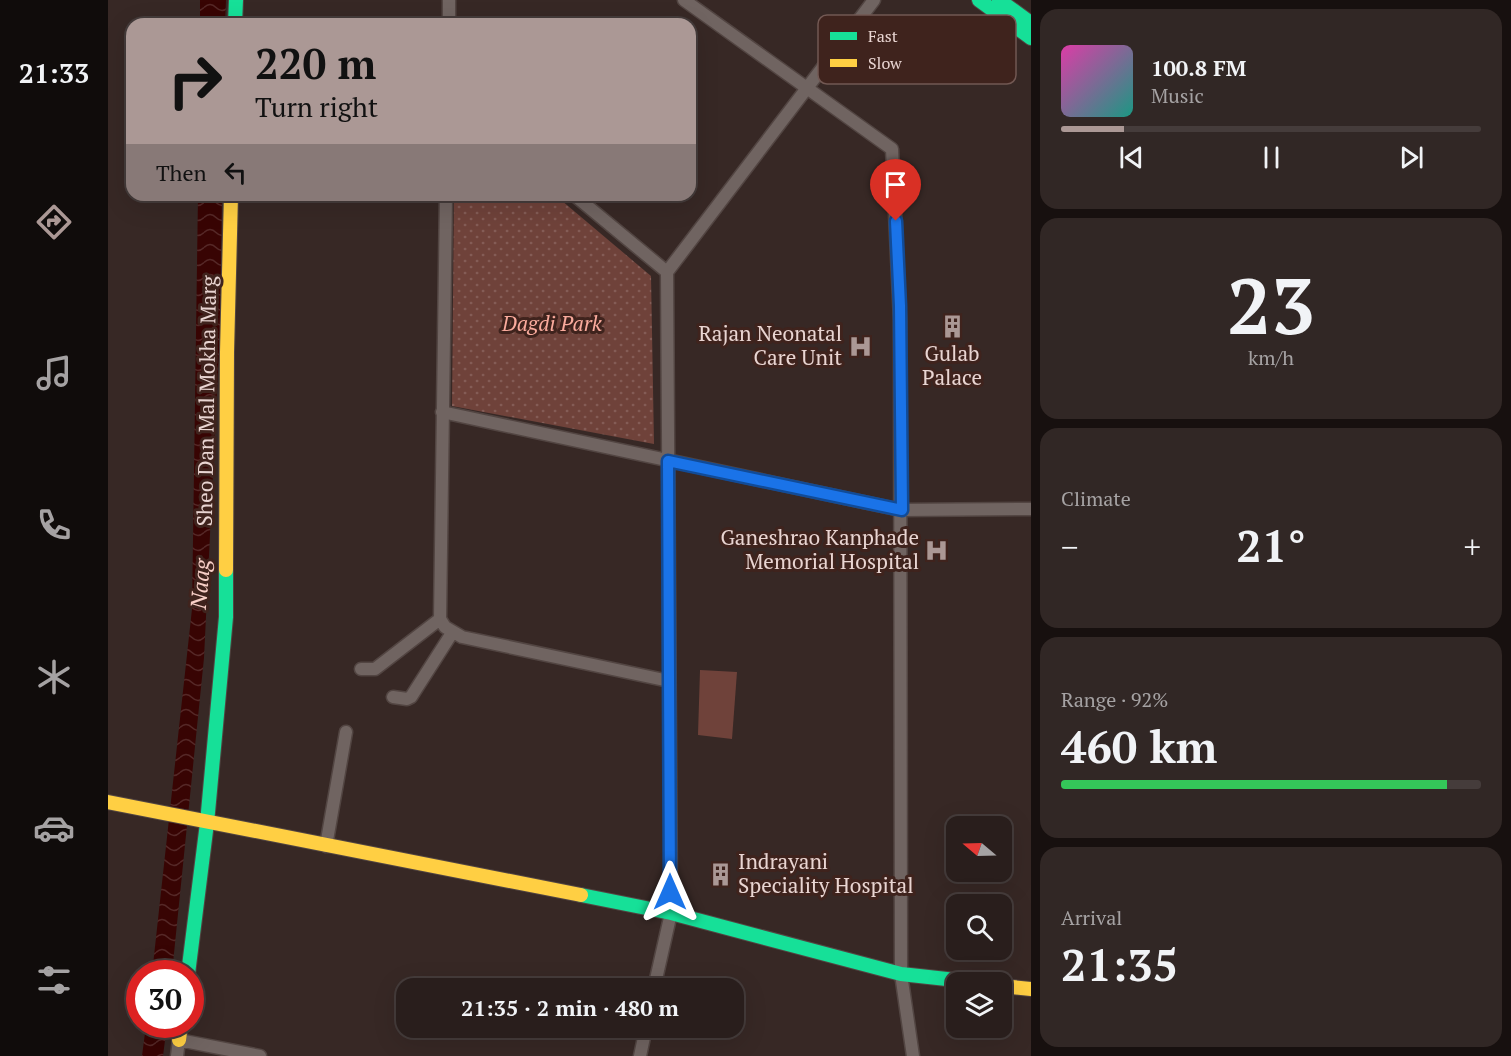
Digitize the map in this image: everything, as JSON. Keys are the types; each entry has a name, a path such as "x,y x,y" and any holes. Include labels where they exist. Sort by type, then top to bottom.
{"main road":[{"path":"235,18 236,0"},
{"path":"979,0 1000,15"},
{"path":"999,0 1031,23"},
{"path":"1018,0 1031,10"},
{"path":"1016,27 1031,38"},
{"name":"Sheo Dan Mal Mokha Marg","path":"190,960 207,822 226,617 227,375 231,201"},
{"path":"108,802 670,913 901,974 946,979"},
{"path":"1012,987 1031,989"}],"street":[{"path":"449,0 449,18"},
{"path":"684,0 892,149 899,292 902,510 901,974 913,1056"},
{"path":"863,15 874,0"},
{"path":"656,978 670,913 667,272 818,76"},
{"path":"446,201 440,620 452,633 473,639 669,681"},
{"path":"581,201 667,272"},
{"path":"442,412 902,510 1031,509"},
{"path":"361,669 375,669 440,620"},
{"path":"393,697 407,699 411,697 452,633"},
{"path":"326,846 346,732"},
{"path":"640,1056 644,1038"},
{"path":"177,1056 179,1040 260,1056"}],"green space":[{"name":"Dagdi Park","path":"454,201 562,201 651,276 654,444 452,406"},
{"path":"700,670 737,672 732,739 698,735"}],"water":[{"path":"200,0 226,0 225,18 200,18"},
{"name":"Naag","path":"198,201 222,201 220,329 204,658 173,960 154,960 192,609"},
{"path":"144,1038 165,1038 163,1056 142,1056"}],"traffic: fast":[{"path":"235,18 236,0"},
{"path":"979,0 1000,15"},
{"path":"999,0 1031,23"},
{"path":"1016,27 1031,38"},
{"path":"190,960 207,823 226,617 226,570"},
{"path":"581,895 671,913 901,974 946,979"}],"traffic: slow":[{"path":"226,570 227,352 231,201"},
{"path":"108,802 581,895"},
{"path":"1012,987 1031,989"}],"place":[{"name":"Gulab Palace","path":"952,326"},
{"name":"Rajan Neonatal Care Unit","path":"860,346"},
{"name":"Ganeshrao Kanphade Memorial Hospital","path":"937,550"},
{"name":"Indrayani Speciality Hospital","path":"720,874"}],"route":[{"path":"670,892 668,461 902,510 900,306 896,221"}]}
